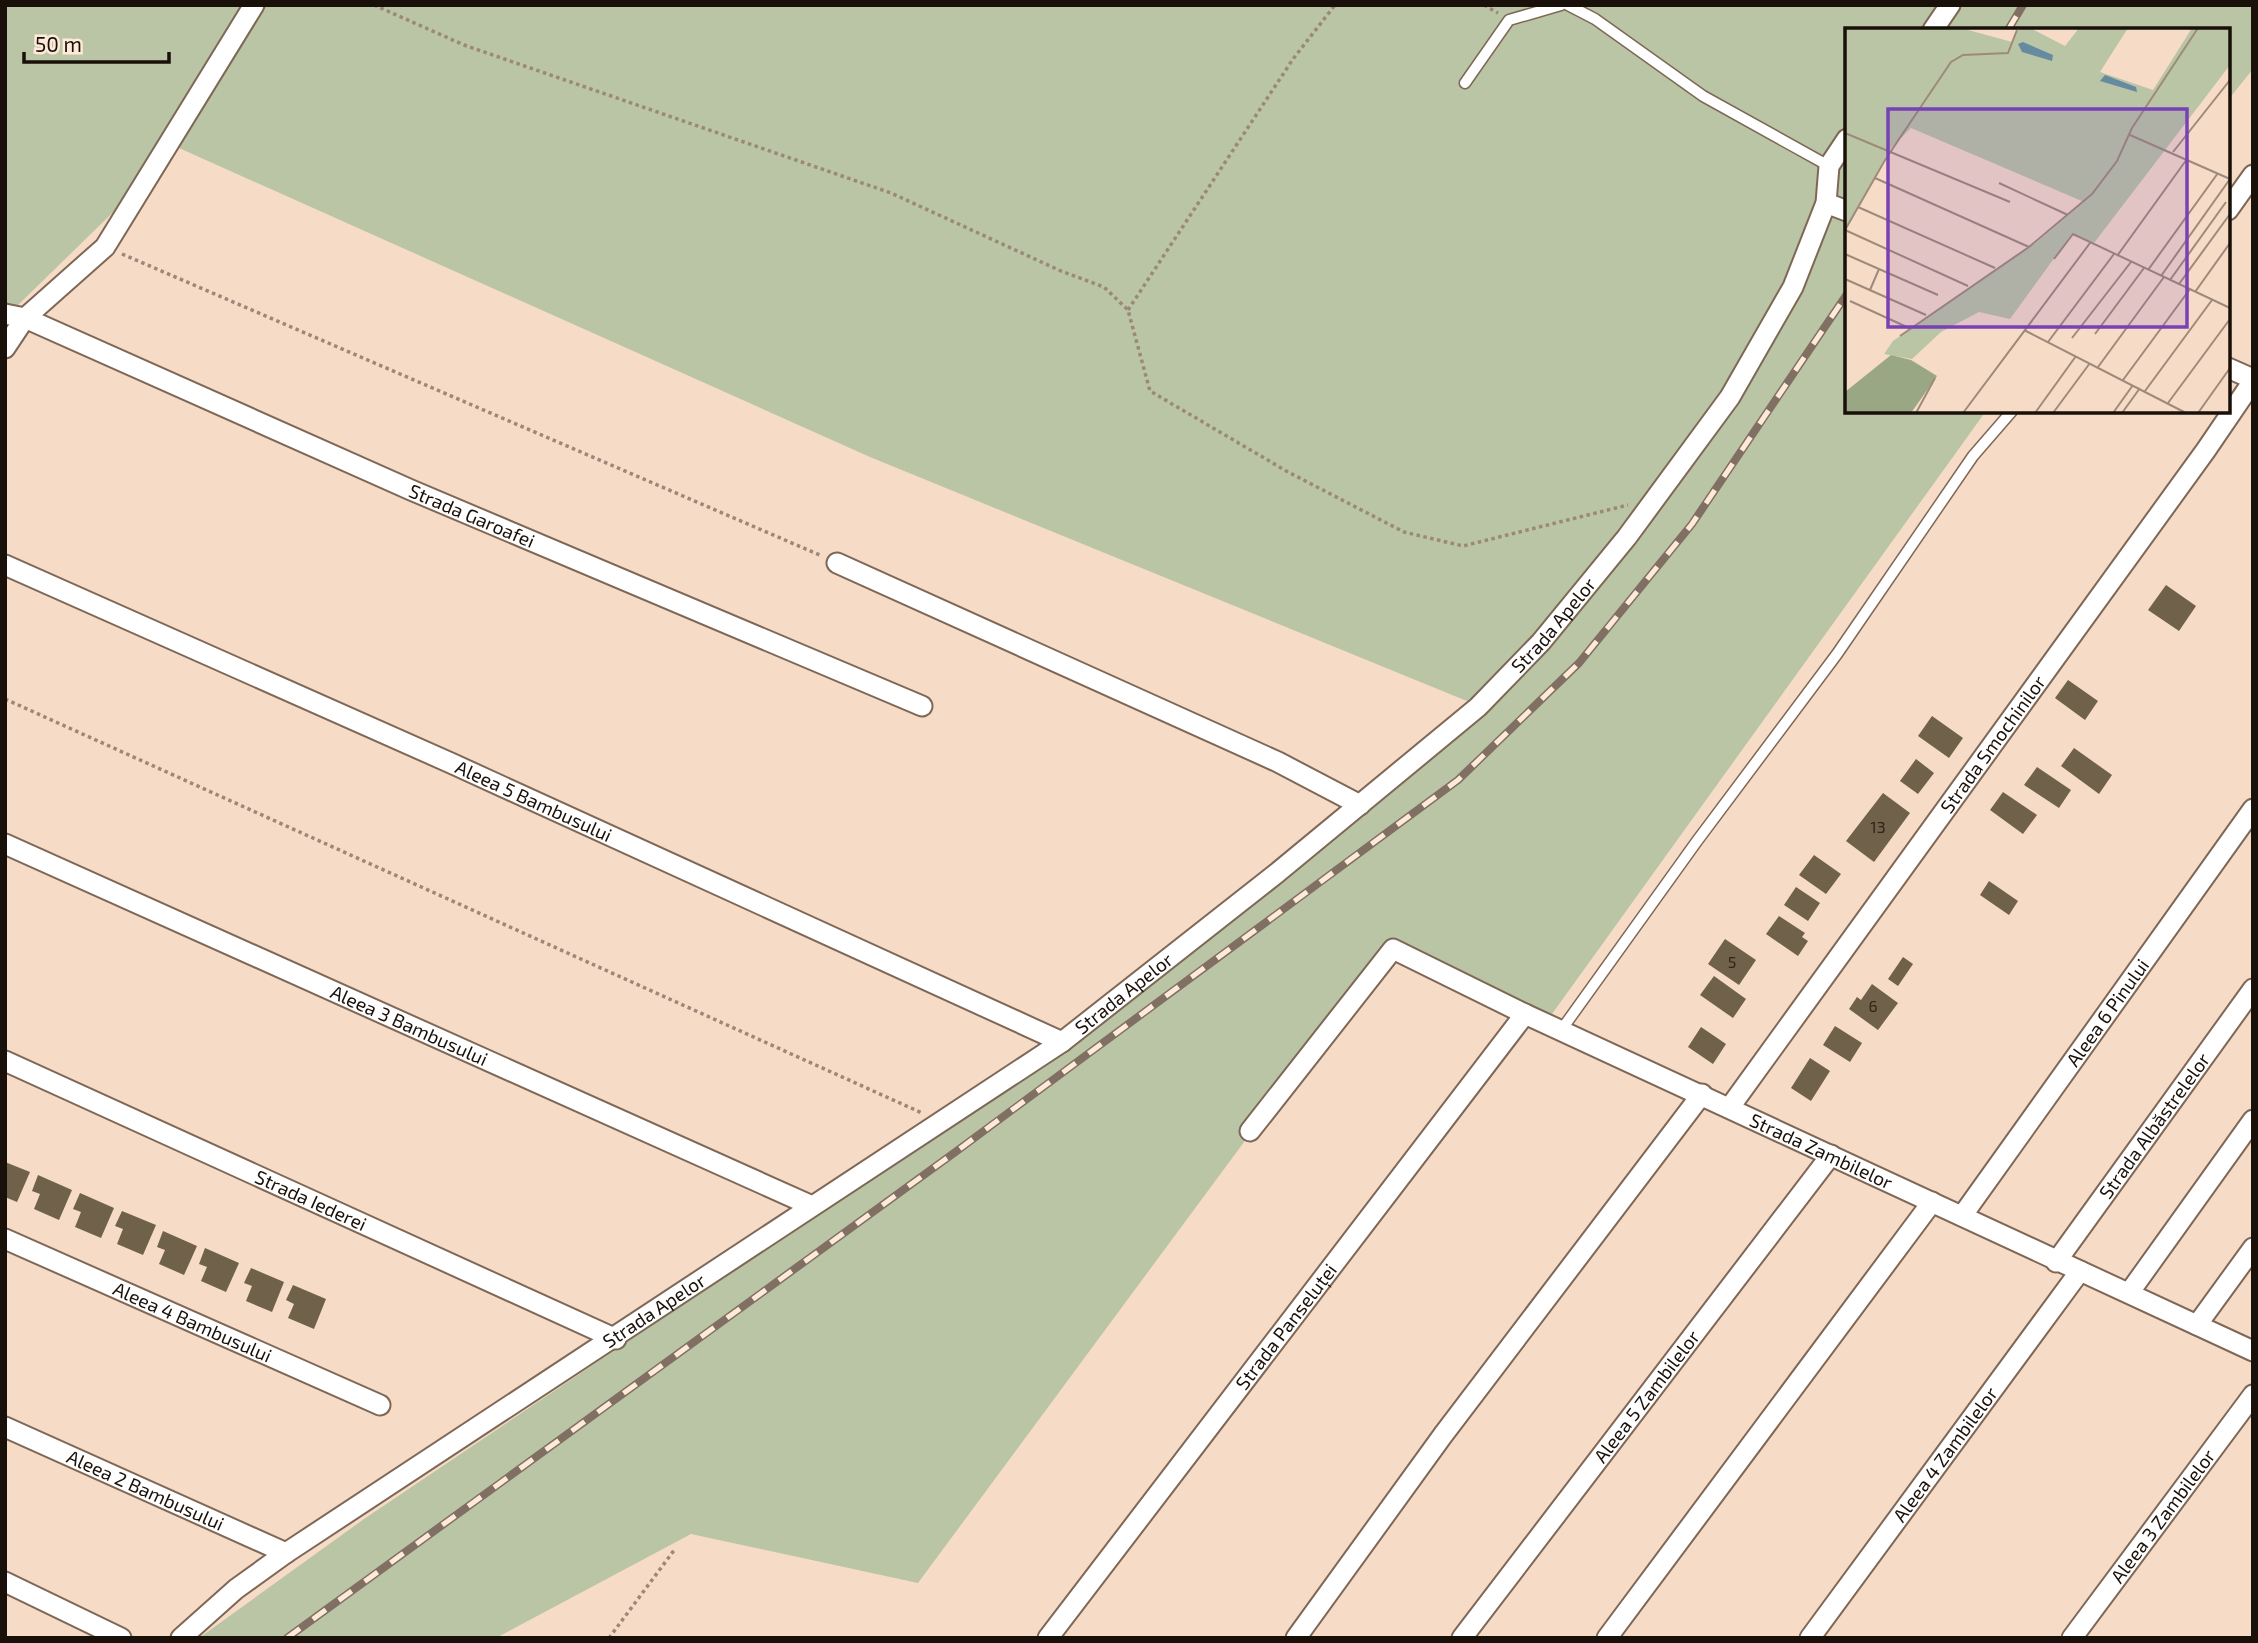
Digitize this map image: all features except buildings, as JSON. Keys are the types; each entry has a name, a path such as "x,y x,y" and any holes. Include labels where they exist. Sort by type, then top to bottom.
{"street":[{"path":"5,348 25,318 105,247 254,5"},
{"path":"1934,28 1950,5"},
{"name":"Strada Apelor","path":"181,1638 236,1589 286,1553 456,1439 616,1339 1062,1042 1360,805 1478,707 1541,642 1654,499 1730,397 1793,287 1826,203 1829,166 1845,142"},
{"path":"2230,207 2253,175"},
{"path":"1826,203 1845,210"},
{"name":"Strada Garoafei","path":"5,314 25,318 411,490 922,706"},
{"path":"2230,369 2253,380"},
{"name":"Strada Smochinilor","path":"1730,1107 2206,450 2253,380"},
{"path":"837,563 1278,762 1360,805"},
{"name":"Aleea 5 Bambusului","path":"5,565 453,764 1062,1042"},
{"name":"Aleea 6 Pinului","path":"1962,1216 2253,809"},
{"name":"Aleea 3 Bambusului","path":"5,844 812,1206"},
{"name":"Strada Zambilelor","path":"1250,1131 1393,949 1525,1014 1730,1107 2056,1262 2253,1350"},
{"name":"Strada Albăstrelelor","path":"2056,1262 2253,989"},
{"name":"Strada Panseluței","path":"1048,1638 1525,1014"},
{"name":"Strada Iederei","path":"5,1061 616,1339"},
{"path":"1296,1638 1451,1424 1702,1094"},
{"path":"2129,1293 2253,1120"},
{"name":"Aleea 5 Zambilelor","path":"1462,1638 1831,1155"},
{"path":"1607,1638 1932,1202"},
{"name":"Aleea 4 Bambusului","path":"5,1239 380,1405"},
{"path":"2197,1325 2253,1248"},
{"name":"Aleea 4 Zambilelor","path":"1810,1638 2080,1271"},
{"name":"Aleea 3 Zambilelor","path":"2072,1638 2253,1395"},
{"name":"Aleea 2 Bambusului","path":"5,1427 286,1553"},
{"path":"5,1582 121,1638"}],"lane":[{"path":"1465,83 1509,20 1561,5"},
{"path":"1568,5 1595,19 1703,96 1829,166"},
{"path":"1562,1029 1697,841 1837,654 1973,456 2010,413"}],"path":[{"path":"374,5 464,45 891,193 1061,271 1104,287 1128,310 1150,391 1287,472 1404,533 1463,546 1654,499"},
{"path":"1128,310 1293,59 1335,5"},
{"path":"105,247 837,563"},
{"path":"5,699 941,1122"},
{"path":"608,1638 675,1549"}],"green space":[{"path":"5,5 2253,5 2253,69 2230,98 2230,28 1845,28 1845,413 1985,413 1552,1014 1383,954 918,1583 691,1534 496,1638 199,1638 364,1519 1122,1009 1383,800 1484,708 870,457 179,148 18,305 5,327"}],"railway":[{"path":"2009,28 2023,5"},
{"path":"287,1638 954,1153 1458,780 1579,663 1692,524 1845,297"}]}
